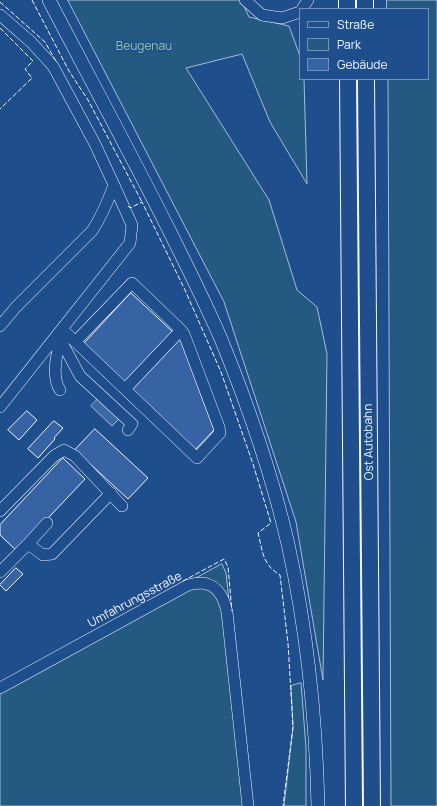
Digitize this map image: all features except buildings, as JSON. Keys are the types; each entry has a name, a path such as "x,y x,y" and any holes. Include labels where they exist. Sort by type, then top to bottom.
{"highway":[{"name":"Ost Autobahn","path":"348,80 354,806"},
{"name":"Ost Autobahn","path":"366,80 372,806"}],"main road":[{"path":"49,0 192,276 220,337 242,393 272,484 288,544 302,619 312,700 318,806"}],"lane":[{"path":"245,0 262,15 282,18 299,12"},
{"path":"0,15 31,42 53,66 95,144 132,225 130,243 60,334 0,406"},
{"path":"0,326 16,307 92,231 100,220 114,184"},
{"path":"60,334 75,342 197,458 220,433 184,334 132,283 75,342"},
{"path":"125,389 181,330"},
{"path":"60,334 57,353 56,379 60,390"},
{"path":"60,334 80,376 132,424 128,430"},
{"path":"0,511 54,456 64,450 75,456 122,506"},
{"path":"28,544 43,555 52,554 111,493"},
{"path":"0,572 47,523"},
{"name":"Umfahrungsstraße","path":"0,688 188,585 201,583 215,588 224,598 227,612 248,806"}],"green space":[{"name":"Beugenau","path":"68,0 241,0 249,17 289,26 299,53 299,80 304,80 307,184 270,122 242,54 186,68 269,200 297,290 317,307 327,354 323,680 296,522 224,302"},
{"path":"387,0 437,0 437,806 391,806 388,80 429,80 429,8 387,8"},
{"path":"222,564 226,573 251,806 0,806 0,686"},
{"path":"301,683 306,748 306,806 284,806 293,727 291,686"}],"shaded area":[{"path":"99,398 120,418 112,426 91,406"}],"fence":[{"path":"32,0 69,71 88,100 142,202"},
{"path":"0,2 45,42 57,63"},
{"path":"0,28 33,61 25,69 32,78 0,109"},
{"path":"128,206 130,208 142,202 185,290 221,372 253,464 271,523 258,533 266,562 280,575 288,643 293,727 283,806"},
{"path":"183,581 224,559 228,567 232,611"}]}
